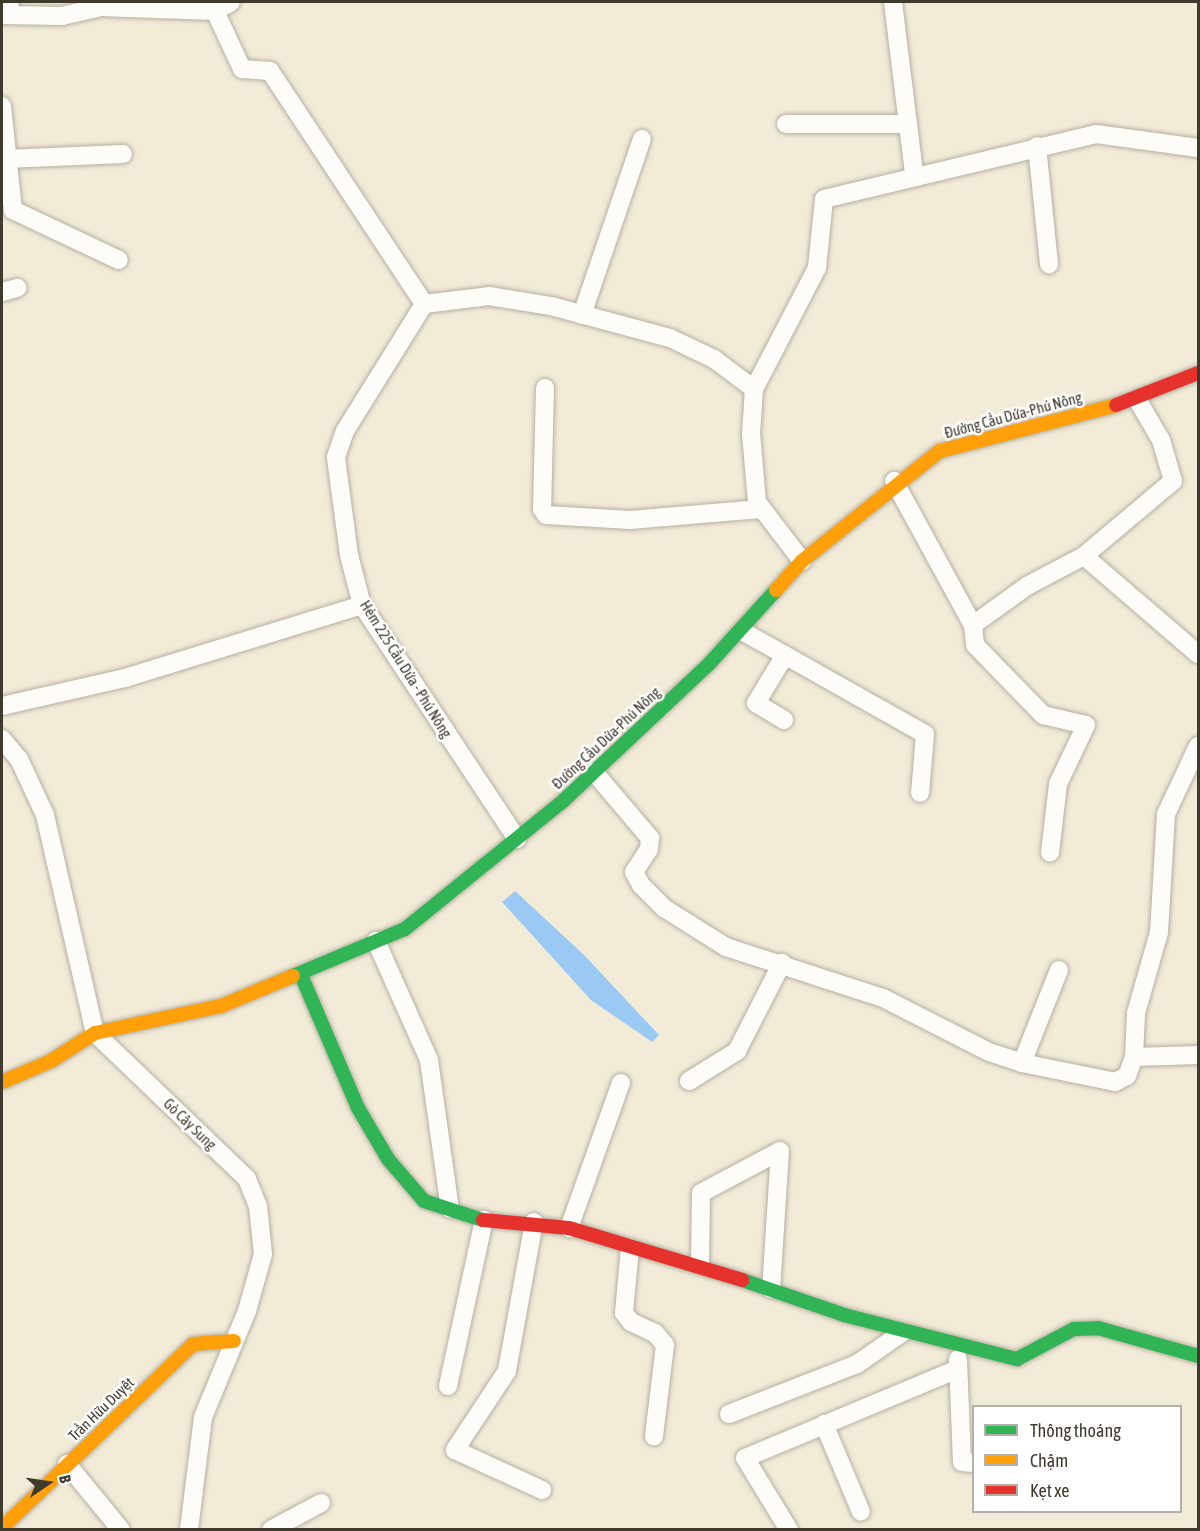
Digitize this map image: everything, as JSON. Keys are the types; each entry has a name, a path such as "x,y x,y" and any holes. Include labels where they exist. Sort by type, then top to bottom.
{"street":[{"path":"6,13 62,16 100,7 215,11 231,2"},
{"path":"894,2 914,174"},
{"path":"215,11 242,69 270,71 424,304 489,296 582,315 692,347 754,389"},
{"path":"2,106 13,210 119,260"},
{"path":"786,124 908,124"},
{"path":"802,561 760,508 750,459 754,389 817,267 824,199 914,174 1037,146 1107,133 1198,148"},
{"path":"582,315 642,139"},
{"path":"1037,146 1049,264"},
{"path":"6,159 123,154"},
{"name":"Hẻm 225 Cầu Dứa - Phú Nông","path":"424,304 338,447 345,529 362,605 517,839"},
{"name":"Đường Cầu Dứa-Phú Nông","path":"2,1082 51,1061 95,1033 180,1017 301,975 405,928 517,839 594,772 742,631 802,561 894,481 940,451 1137,399 1198,373"},
{"path":"546,388 542,509 546,515 630,520 760,508"},
{"path":"973,625 1027,586 1084,556 1173,482 1161,440 1137,399"},
{"path":"894,481 973,625 975,645 1042,715 1086,725 1058,784 1050,853"},
{"path":"1084,556 1198,654"},
{"path":"2,706 125,678 362,605"},
{"path":"742,631 925,734 920,793"},
{"path":"784,720 756,703 785,655"},
{"path":"2,739 19,759 45,815 95,1033"},
{"path":"594,772 650,838 649,849 634,872 664,908 726,947 782,963 883,998 989,1052 1023,1063 1115,1082 1127,1076 1134,1057 1136,1012 1159,932 1165,820 1198,746"},
{"path":"376,941 429,1060 450,1209"},
{"path":"689,1081 737,1051 782,963"},
{"path":"1023,1063 1059,970"},
{"path":"301,975 358,1108 388,1160 424,1201 484,1220 534,1222 569,1228 630,1248 700,1265 903,1332 1017,1359 1037,1353 1074,1329 1098,1328 1198,1356"},
{"name":"Gò Cây Sung","path":"95,1033 247,1179 258,1206 263,1254 234,1341 204,1418 189,1530"},
{"path":"1134,1057 1198,1055"},
{"path":"569,1228 621,1083"},
{"path":"700,1265 701,1193 780,1151 771,1289"},
{"path":"448,1386 484,1220"},
{"path":"534,1222 507,1371 455,1450 542,1490"},
{"path":"630,1248 624,1313 631,1322 655,1333 665,1345 654,1436"},
{"path":"729,1414 857,1364 903,1332"},
{"name":"Trần Hữu Duyệt","path":"2,1528 192,1344 234,1341"},
{"path":"957,1345 962,1462 972,1463"},
{"path":"789,1530 745,1458 958,1369"},
{"path":"824,1424 861,1512"},
{"path":"67,1464 121,1530"},
{"path":"271,1530 321,1503"}],"water":[{"path":"515,891 584,955 659,1035 652,1042 591,1000 502,902"}],"traffic: fast":[{"path":"293,976 405,929 563,801 708,665 776,590"},
{"path":"301,975 358,1108 388,1159 424,1201 483,1220"},
{"path":"742,1280 844,1315 1017,1359 1074,1329 1098,1328 1198,1356"}],"traffic: slow":[{"path":"776,590 802,561 940,451 1116,405"},
{"path":"2,1082 51,1061 95,1033 221,1006 293,976"},
{"path":"2,1528 193,1344 234,1341"}],"traffic: jam":[{"path":"1116,405 1198,373"},
{"path":"483,1220 569,1228 742,1280"}]}
